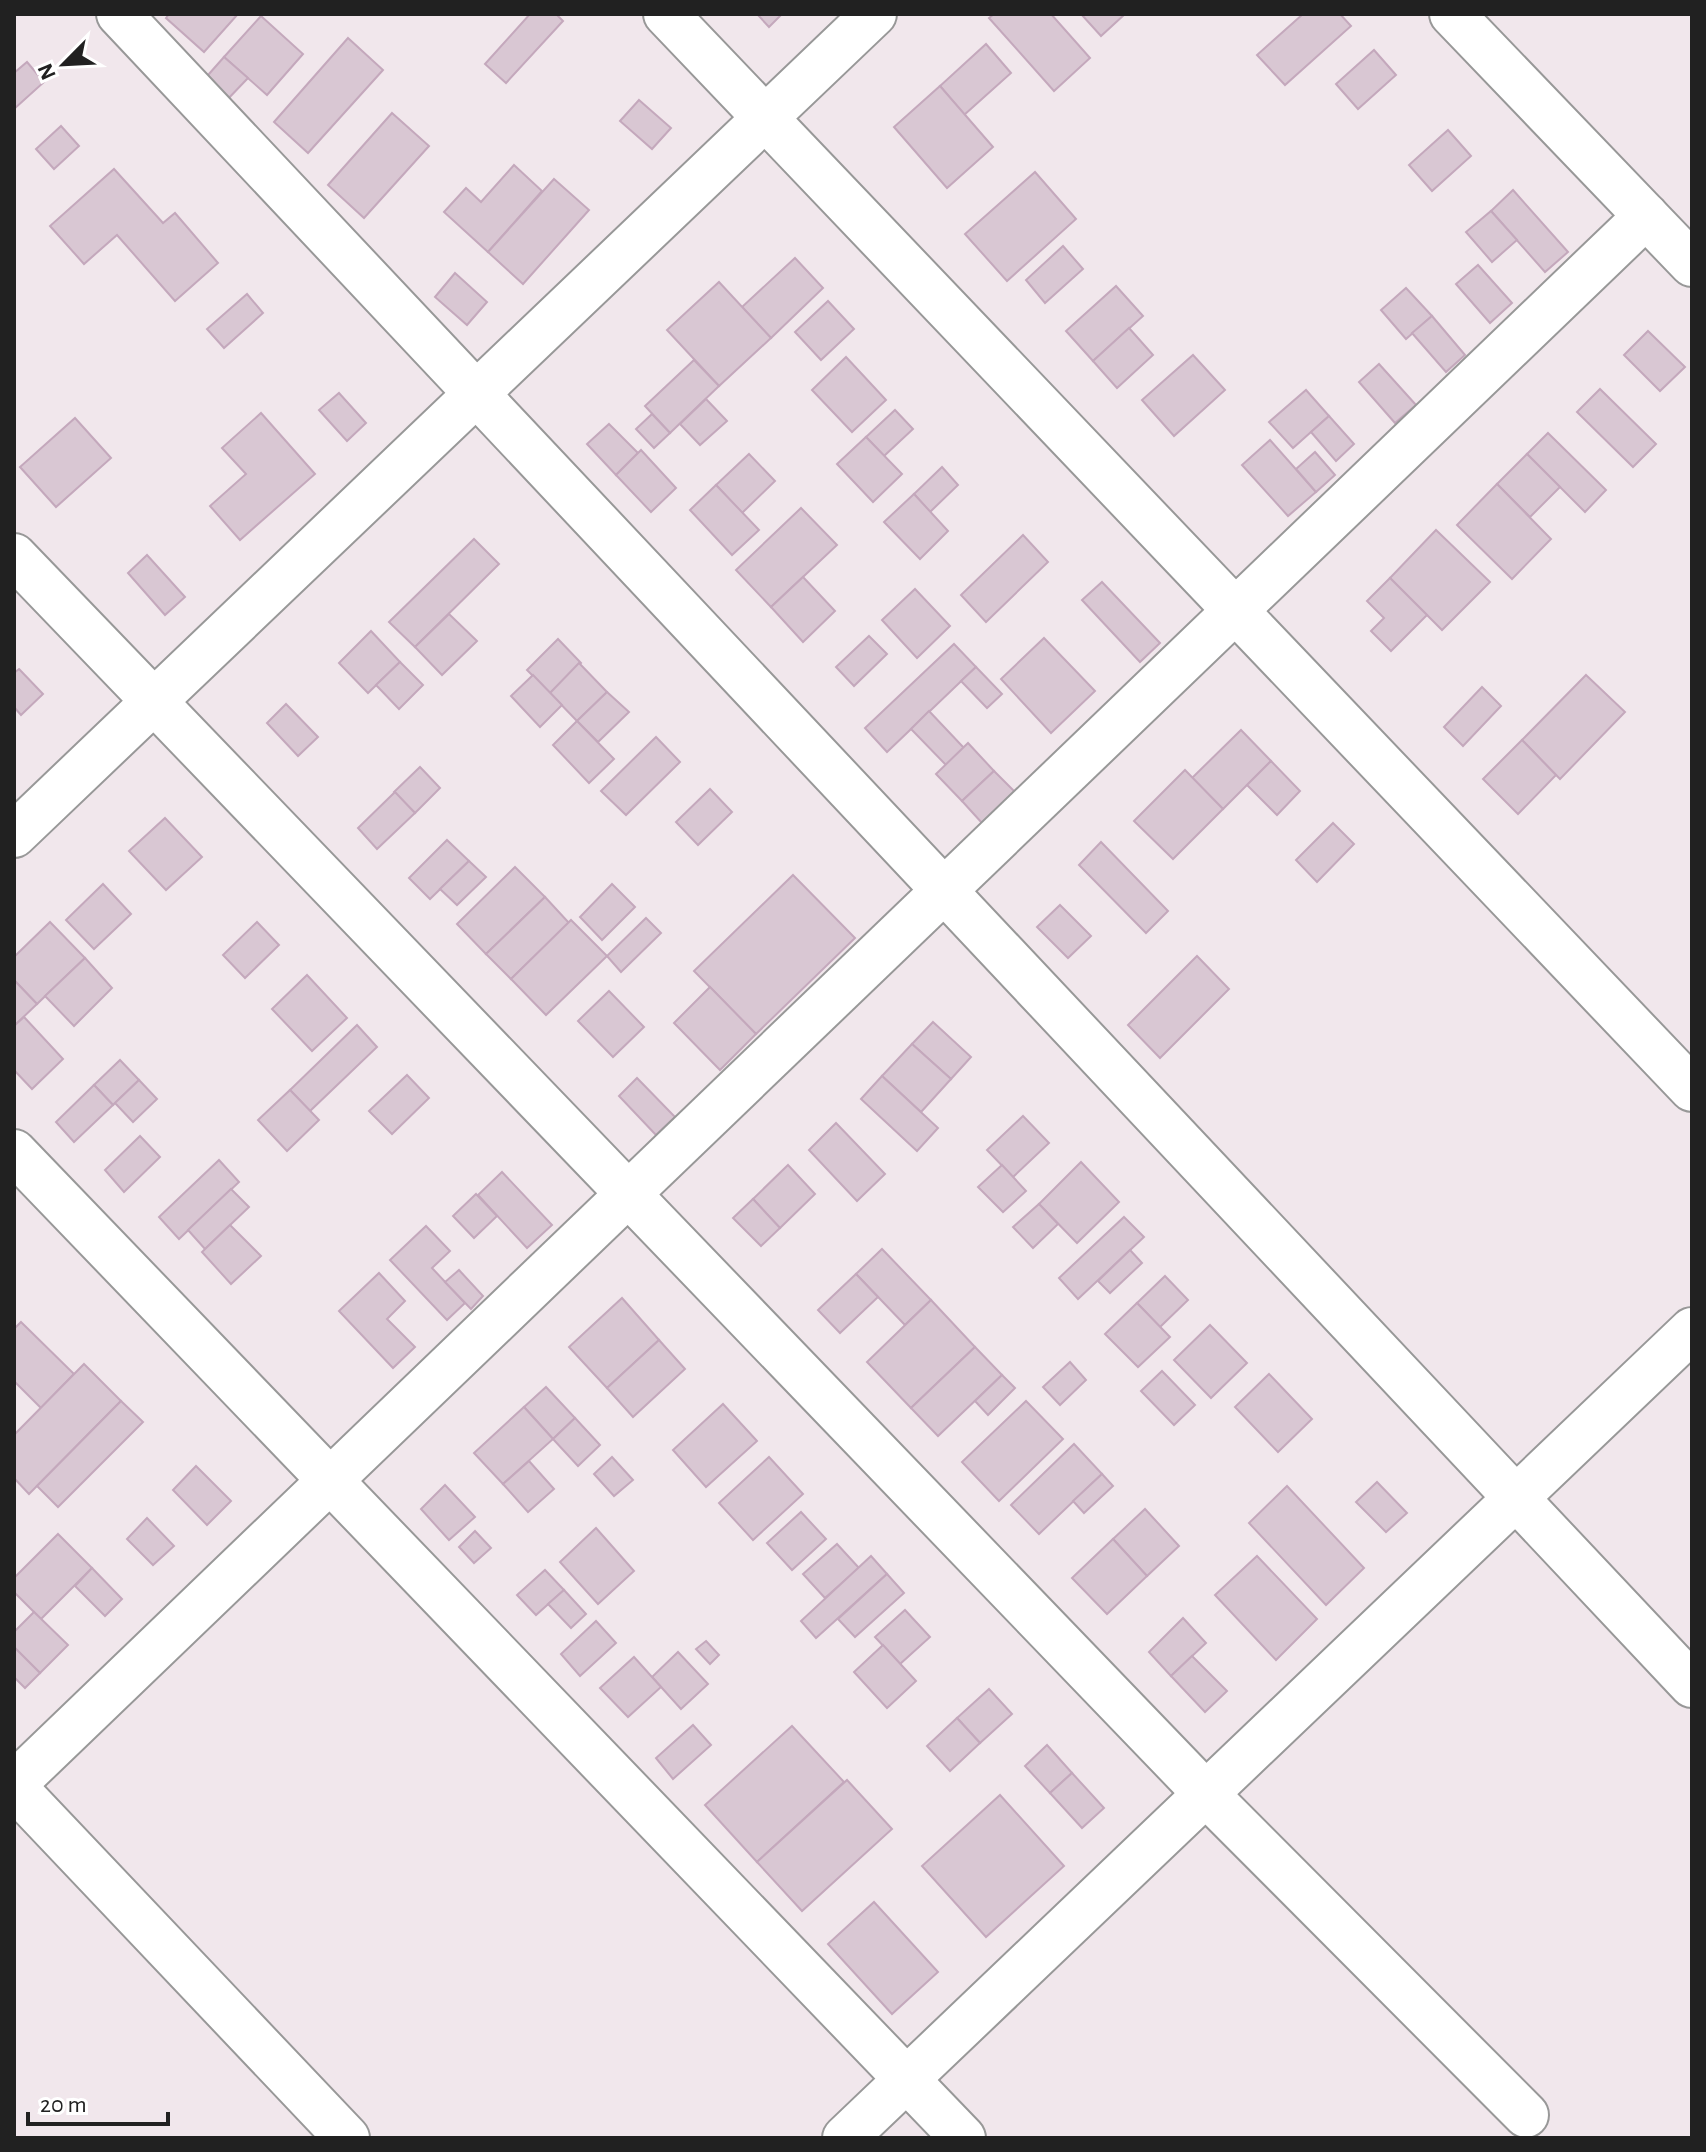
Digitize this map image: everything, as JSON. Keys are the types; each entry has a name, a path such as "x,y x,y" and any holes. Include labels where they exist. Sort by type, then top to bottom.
{"street":[{"path":"119,14 1692,1685"},
{"path":"666,14 1692,1089"},
{"path":"14,835 874,14"},
{"path":"1452,14 1692,264"},
{"path":"347,2138 14,1785 1646,216"},
{"path":"14,556 1206,1794 1526,2115"},
{"path":"14,1152 963,2138"},
{"path":"845,2138 1692,1330"}],"building":[{"path":"169,14 238,14 204,52 166,18"},
{"path":"530,14 556,14 563,21 506,83 485,64"},
{"path":"757,14 782,14 769,27"},
{"path":"994,14 1051,14 1090,58 1054,91 989,18"},
{"path":"1081,14 1125,14 1101,36"},
{"path":"1303,14 1340,14 1351,26 1285,85 1257,55"},
{"path":"261,16 303,54 267,95 224,57"},
{"path":"348,38 383,70 308,153 274,122"},
{"path":"986,44 1011,73 964,115 940,86"},
{"path":"1374,50 1396,75 1358,109 1336,84"},
{"path":"224,57 248,78 224,103 201,83"},
{"path":"27,62 44,82 14,109 14,73"},
{"path":"940,86 993,147 947,188 894,127"},
{"path":"639,100 671,128 652,149 620,121"},
{"path":"392,113 429,146 364,218 328,185"},
{"path":"61,126 79,146 54,169 36,149"},
{"path":"1448,130 1471,156 1432,191 1409,165"},
{"path":"514,165 542,191 488,252 444,212 466,188 481,202"},
{"path":"114,169 163,223 175,213 218,263 175,301 117,235 84,264 50,226"},
{"path":"1035,172 1076,219 1007,281 965,234"},
{"path":"554,179 589,210 523,284 488,252"},
{"path":"1513,190 1568,252 1545,272 1491,211"},
{"path":"1491,211 1517,240 1492,262 1466,232"},
{"path":"1063,246 1083,269 1045,303 1026,280"},
{"path":"795,258 823,288 771,338 742,307"},
{"path":"1478,265 1512,303 1490,323 1456,284"},
{"path":"455,273 487,302 467,325 435,297"},
{"path":"719,282 771,338 719,386 667,330"},
{"path":"1116,286 1143,316 1093,361 1066,331"},
{"path":"1406,288 1432,316 1406,339 1381,310"},
{"path":"247,294 263,313 224,348 207,329"},
{"path":"828,301 854,329 821,360 795,332"},
{"path":"1432,316 1465,355 1446,372 1412,333"},
{"path":"1129,328 1153,355 1117,388 1093,361"},
{"path":"1648,331 1685,367 1660,391 1624,355"},
{"path":"1193,355 1225,390 1174,436 1142,400"},
{"path":"846,357 886,400 852,432 812,390"},
{"path":"694,360 719,386 670,433 645,406"},
{"path":"1379,364 1416,405 1395,423 1359,382"},
{"path":"1600,389 1656,444 1633,467 1577,412"},
{"path":"1306,390 1329,416 1293,448 1269,422"},
{"path":"339,393 366,423 347,441 319,410"},
{"path":"706,399 727,421 700,445 680,424"},
{"path":"895,410 913,429 884,456 866,437"},
{"path":"261,413 315,474 240,540 210,506 246,474 222,448"},
{"path":"652,414 670,433 654,448 636,429"},
{"path":"1329,416 1354,444 1336,461 1311,432"},
{"path":"75,418 111,458 56,507 20,467"},
{"path":"609,424 638,453 616,475 587,444"},
{"path":"1548,433 1606,490 1585,512 1527,454"},
{"path":"866,437 902,474 873,502 837,464"},
{"path":"1270,440 1316,492 1288,516 1242,465"},
{"path":"641,450 676,488 651,512 616,475"},
{"path":"1315,452 1335,475 1316,492 1296,469"},
{"path":"749,454 775,481 742,513 716,485"},
{"path":"1527,454 1560,487 1530,517 1497,484"},
{"path":"942,467 958,485 930,512 914,494"},
{"path":"1497,484 1551,539 1512,579 1457,525"},
{"path":"716,485 759,530 732,555 690,510"},
{"path":"914,494 948,531 920,559 884,522"},
{"path":"801,508 837,545 771,607 736,570"},
{"path":"1436,530 1490,582 1442,630 1390,578"},
{"path":"1023,535 1048,562 986,622 961,595"},
{"path":"474,539 499,564 415,647 389,622"},
{"path":"147,555 185,597 165,615 128,573"},
{"path":"803,577 835,611 803,642 771,607"},
{"path":"1390,578 1427,615 1391,651 1371,631 1384,618 1367,601"},
{"path":"1102,582 1160,643 1140,662 1082,600"},
{"path":"915,589 950,626 917,658 882,620"},
{"path":"449,614 477,641 442,675 415,647"},
{"path":"371,631 400,662 368,693 339,663"},
{"path":"869,636 887,654 854,686 836,667"},
{"path":"1044,638 1095,691 1051,733 1001,679"},
{"path":"558,639 581,663 550,693 527,670"},
{"path":"954,644 976,667 887,752 865,728"},
{"path":"400,662 423,685 399,709 376,685"},
{"path":"579,663 607,692 577,721 550,693"},
{"path":"976,667 1002,694 987,708 961,681"},
{"path":"19,669 43,694 21,715 14,707 14,673"},
{"path":"533,675 562,705 540,727 511,696"},
{"path":"1586,675 1625,712 1560,779 1522,740"},
{"path":"1482,687 1501,706 1463,746 1444,727"},
{"path":"607,692 629,712 598,742 577,721"},
{"path":"286,704 318,737 298,756 267,723"},
{"path":"929,711 964,748 946,765 911,729"},
{"path":"577,721 614,759 589,783 553,745"},
{"path":"1241,730 1271,761 1223,809 1192,778"},
{"path":"656,737 680,762 626,815 601,791"},
{"path":"1522,740 1556,775 1518,814 1483,779"},
{"path":"968,743 994,771 962,801 936,774"},
{"path":"1271,761 1300,791 1277,815 1247,785"},
{"path":"420,767 440,788 415,813 394,792"},
{"path":"1185,770 1223,809 1173,859 1134,821"},
{"path":"994,771 1015,792 982,823 962,801"},
{"path":"710,789 732,812 698,845 676,822"},
{"path":"395,792 415,813 377,849 358,828"},
{"path":"165,818 202,857 166,890 129,851"},
{"path":"1333,823 1354,844 1317,882 1296,860"},
{"path":"447,840 469,861 430,899 409,878"},
{"path":"1101,842 1168,911 1146,933 1079,865"},
{"path":"469,861 486,877 457,905 440,889"},
{"path":"515,867 545,897 486,954 457,924"},
{"path":"793,875 855,938 756,1034 694,971"},
{"path":"103,884 131,914 94,949 66,920"},
{"path":"612,884 635,907 602,940 580,917"},
{"path":"545,897 569,923 511,979 486,954"},
{"path":"1060,905 1091,936 1068,958 1037,927"},
{"path":"646,918 661,933 621,972 607,956"},
{"path":"571,920 607,956 546,1015 511,979"},
{"path":"50,922 85,958 37,1004 14,980 14,957"},
{"path":"257,922 279,945 245,978 223,955"},
{"path":"1197,956 1229,989 1160,1058 1128,1025"},
{"path":"85,958 112,988 74,1026 45,996"},
{"path":"307,975 347,1018 312,1051 272,1009"},
{"path":"14,980 37,1004 14,1026"},
{"path":"710,987 756,1034 720,1070 674,1023"},
{"path":"609,991 644,1027 613,1057 578,1021"},
{"path":"24,1017 63,1059 32,1089 14,1070 14,1026"},
{"path":"933,1022 971,1057 951,1079 912,1044"},
{"path":"357,1025 377,1047 310,1111 290,1090"},
{"path":"912,1044 951,1079 921,1112 882,1076"},
{"path":"120,1060 139,1080 113,1105 94,1085"},
{"path":"407,1075 429,1098 392,1134 369,1111"},
{"path":"882,1076 938,1128 917,1151 861,1099"},
{"path":"637,1078 675,1117 656,1135 619,1096"},
{"path":"139,1080 157,1099 133,1122 115,1103"},
{"path":"94,1085 113,1105 74,1142 56,1122"},
{"path":"290,1090 319,1120 287,1151 258,1120"},
{"path":"1023,1116 1049,1143 1013,1177 987,1150"},
{"path":"836,1123 885,1174 857,1201 809,1150"},
{"path":"140,1136 160,1157 124,1192 105,1170"},
{"path":"219,1160 239,1182 179,1239 159,1217"},
{"path":"1081,1162 1119,1202 1077,1243 1039,1204"},
{"path":"788,1165 815,1194 780,1228 753,1199"},
{"path":"1002,1165 1026,1191 1003,1212 978,1187"},
{"path":"502,1172 552,1225 527,1248 478,1195"},
{"path":"231,1189 249,1207 205,1249 188,1230"},
{"path":"476,1194 497,1216 474,1238 453,1216"},
{"path":"753,1199 780,1228 761,1246 733,1218"},
{"path":"1039,1204 1058,1224 1033,1248 1013,1227"},
{"path":"1124,1217 1144,1237 1078,1299 1059,1278"},
{"path":"230,1225 261,1256 231,1284 202,1252"},
{"path":"426,1226 450,1251 432,1268 465,1303 447,1320 390,1260"},
{"path":"882,1249 931,1300 905,1325 856,1274"},
{"path":"1130,1250 1142,1263 1110,1293 1098,1281"},
{"path":"459,1270 483,1296 471,1309 445,1282"},
{"path":"379,1273 405,1301 387,1319 415,1347 393,1368 339,1311"},
{"path":"856,1274 878,1297 840,1333 818,1310"},
{"path":"1165,1276 1188,1300 1160,1327 1137,1303"},
{"path":"622,1298 659,1340 607,1388 569,1347"},
{"path":"931,1300 975,1347 911,1408 867,1362"},
{"path":"1137,1303 1170,1337 1138,1367 1105,1334"},
{"path":"21,1322 74,1374 41,1408 14,1381 14,1329"},
{"path":"1210,1325 1247,1363 1211,1398 1174,1360"},
{"path":"659,1340 685,1369 633,1417 607,1388"},
{"path":"975,1347 1002,1375 938,1436 911,1408"},
{"path":"1070,1362 1086,1380 1060,1405 1043,1387"},
{"path":"84,1364 121,1401 29,1494 14,1478 14,1435"},
{"path":"1162,1371 1195,1405 1174,1425 1141,1391"},
{"path":"1269,1374 1312,1419 1278,1452 1235,1407"},
{"path":"1002,1375 1015,1388 988,1415 975,1401"},
{"path":"546,1387 575,1418 553,1439 524,1407"},
{"path":"121,1401 143,1422 58,1507 37,1486"},
{"path":"1026,1401 1063,1439 999,1501 962,1462"},
{"path":"723,1404 757,1441 706,1487 673,1450"},
{"path":"524,1407 553,1439 503,1484 474,1453"},
{"path":"575,1418 600,1445 578,1466 553,1439"},
{"path":"1074,1444 1102,1474 1039,1534 1011,1505"},
{"path":"612,1457 633,1480 614,1496 594,1474"},
{"path":"769,1457 803,1494 753,1540 719,1503"},
{"path":"529,1461 554,1489 528,1512 503,1484"},
{"path":"196,1466 231,1501 207,1525 173,1490"},
{"path":"1102,1474 1113,1486 1084,1513 1073,1501"},
{"path":"1377,1482 1407,1513 1386,1532 1356,1502"},
{"path":"445,1485 475,1517 449,1540 421,1509"},
{"path":"1287,1486 1364,1568 1326,1605 1249,1523"},
{"path":"1145,1509 1179,1546 1147,1576 1113,1539"},
{"path":"801,1512 826,1539 792,1570 767,1543"},
{"path":"147,1518 174,1546 153,1565 127,1539"},
{"path":"596,1528 634,1571 598,1604 560,1562"},
{"path":"475,1531 491,1548 474,1563 459,1547"},
{"path":"58,1534 92,1568 41,1619 14,1592 14,1578"},
{"path":"1113,1539 1147,1576 1107,1614 1072,1578"},
{"path":"837,1544 859,1568 825,1598 803,1574"},
{"path":"871,1556 887,1574 816,1638 801,1621"},
{"path":"1257,1556 1317,1619 1276,1660 1215,1595"},
{"path":"92,1568 122,1599 105,1616 75,1586"},
{"path":"545,1570 564,1590 536,1615 517,1595"},
{"path":"887,1574 904,1593 855,1637 838,1619"},
{"path":"564,1590 586,1614 571,1628 548,1604"},
{"path":"905,1610 930,1637 900,1664 875,1637"},
{"path":"34,1612 68,1645 40,1673 14,1647 14,1632"},
{"path":"1183,1618 1206,1643 1171,1676 1149,1652"},
{"path":"596,1621 616,1643 580,1676 561,1654"},
{"path":"706,1641 719,1655 710,1664 696,1649"},
{"path":"883,1645 916,1681 887,1708 854,1672"},
{"path":"14,1647 40,1673 25,1688 14,1677"},
{"path":"678,1652 708,1684 681,1709 652,1677"},
{"path":"1192,1656 1227,1691 1205,1712 1171,1676"},
{"path":"634,1657 661,1687 628,1717 600,1688"},
{"path":"989,1689 1012,1714 980,1743 957,1718"},
{"path":"957,1718 980,1743 950,1771 927,1746"},
{"path":"693,1725 711,1745 673,1779 656,1758"},
{"path":"792,1726 844,1782 757,1862 705,1805"},
{"path":"1047,1745 1072,1773 1050,1793 1025,1766"},
{"path":"1072,1773 1104,1808 1082,1828 1050,1793"},
{"path":"847,1780 892,1829 802,1911 757,1862"},
{"path":"1000,1795 1064,1866 986,1937 922,1866"},
{"path":"874,1902 938,1972 892,2014 828,1944"}]}
